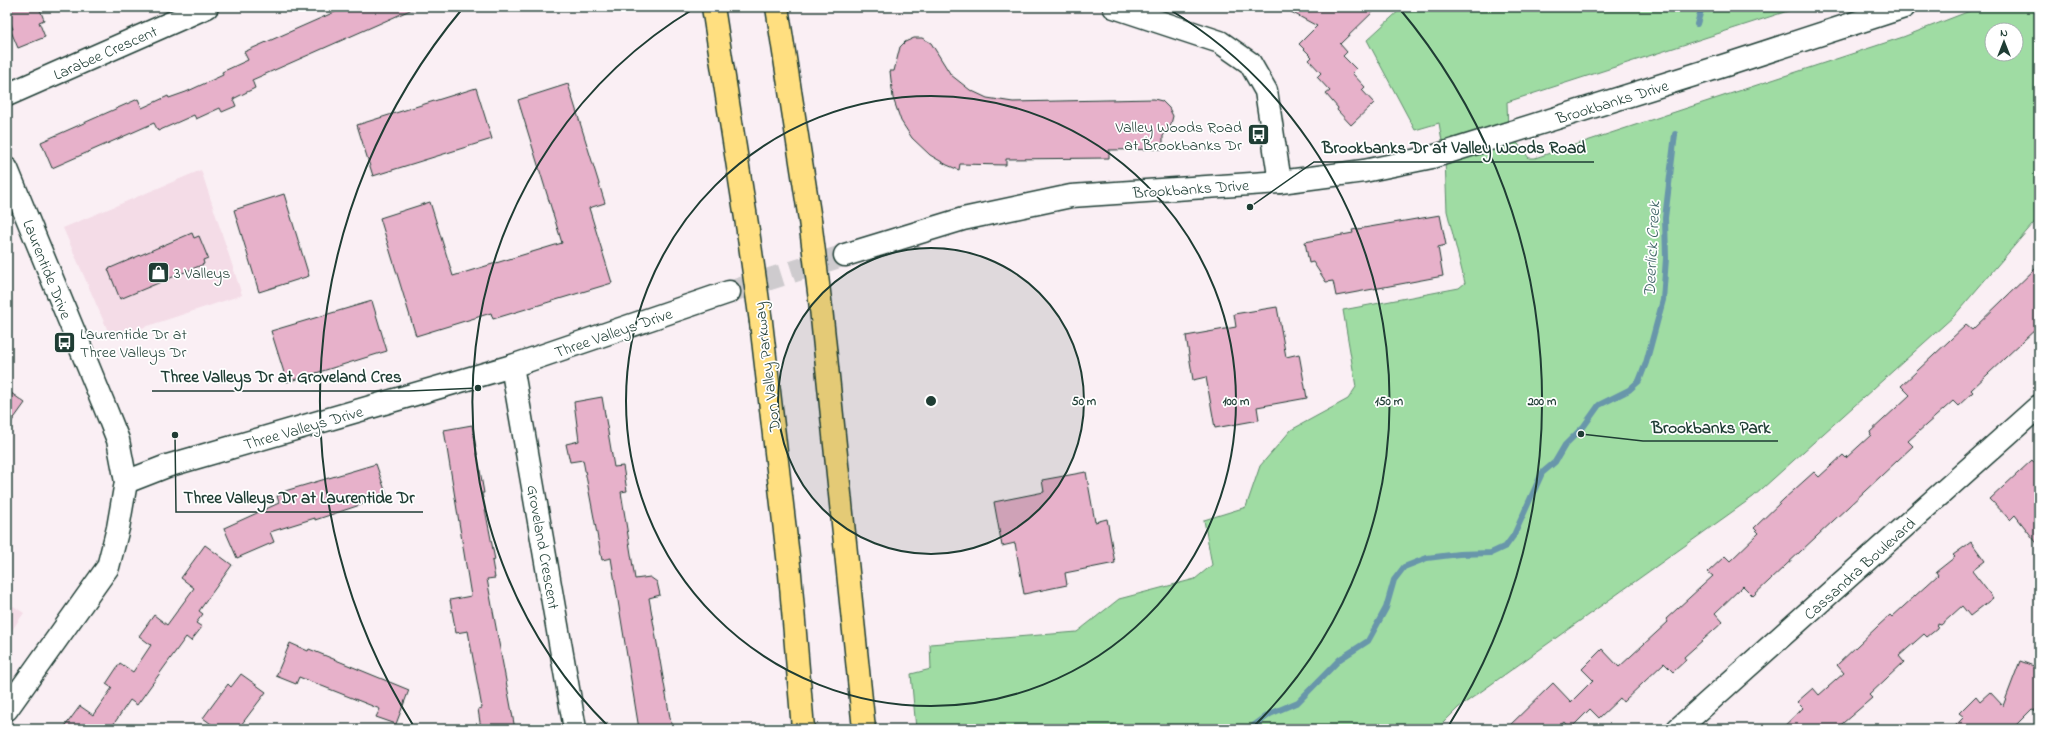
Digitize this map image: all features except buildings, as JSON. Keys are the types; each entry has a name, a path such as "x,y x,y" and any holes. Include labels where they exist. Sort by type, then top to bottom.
{"highway":[{"name":"Don Valley Parkway","path":"713,7 748,231 760,322 790,574 803,729"},
{"path":"777,7 810,220 821,308 864,729"}],"street":[{"path":"1114,7 1220,42 1250,63 1266,91 1280,182"},
{"name":"Brookbanks Drive","path":"845,255 963,219 1071,196 1280,182 1364,171 1432,157 1729,64 1904,7"},
{"name":"Larabee Crescent","path":"7,95 204,8"},
{"name":"Laurentide Drive","path":"7,169 118,440 126,482"},
{"name":"Three Valleys Drive","path":"126,482 175,464 512,366 729,292"},
{"name":"Groveland Crescent","path":"512,366 576,729"},
{"name":"Cassandra Boulevard","path":"1678,729 2039,406"},
{"path":"7,709 108,567 118,528 126,482"}],"shaded area":[{"path":"201,170 242,295 111,338 63,228"},
{"path":"7,602 24,613 7,637"}],"green space":[{"path":"1403,7 1800,7 1507,102 1508,131 1529,158 1535,158 1903,37 1980,7 2039,7 2039,217 1954,316 1753,497 1458,708 1437,729 916,729 911,674 931,669 930,644 1077,632 1119,599 1195,579 1212,565 1204,520 1246,507 1260,466 1291,430 1348,399 1356,387 1343,310 1459,288 1465,283 1447,211 1445,159 1439,123 1415,130 1367,40"}],"waterway":[{"name":"Deerlick Creek","path":"1697,24 1702,7"},
{"name":"Deerlick Creek","path":"1249,729 1270,714 1298,702 1340,659 1368,641 1386,608 1394,580 1404,567 1427,558 1459,554 1491,553 1506,546 1514,535 1542,473 1555,462 1565,445 1584,426 1599,405 1629,390 1639,381 1646,363 1663,300 1666,258 1665,218 1675,134"}],"tunnel":[{"path":"729,292 845,255"}],"place":[{"name":"Valley Woods Road at Brookbanks Dr","path":"1258,135"},
{"name":"Brookbanks Dr at Valley Woods Road","path":"1250,207"},
{"name":"3 Valleys","path":"159,272"},
{"name":"Laurentide Dr at Three Valleys Dr","path":"64,342"},
{"name":"Three Valleys Dr at Groveland Cres","path":"478,388"},
{"name":"Brookbanks Park","path":"1581,434"},
{"name":"Three Valleys Dr at Laurentide Dr","path":"175,435"}]}
